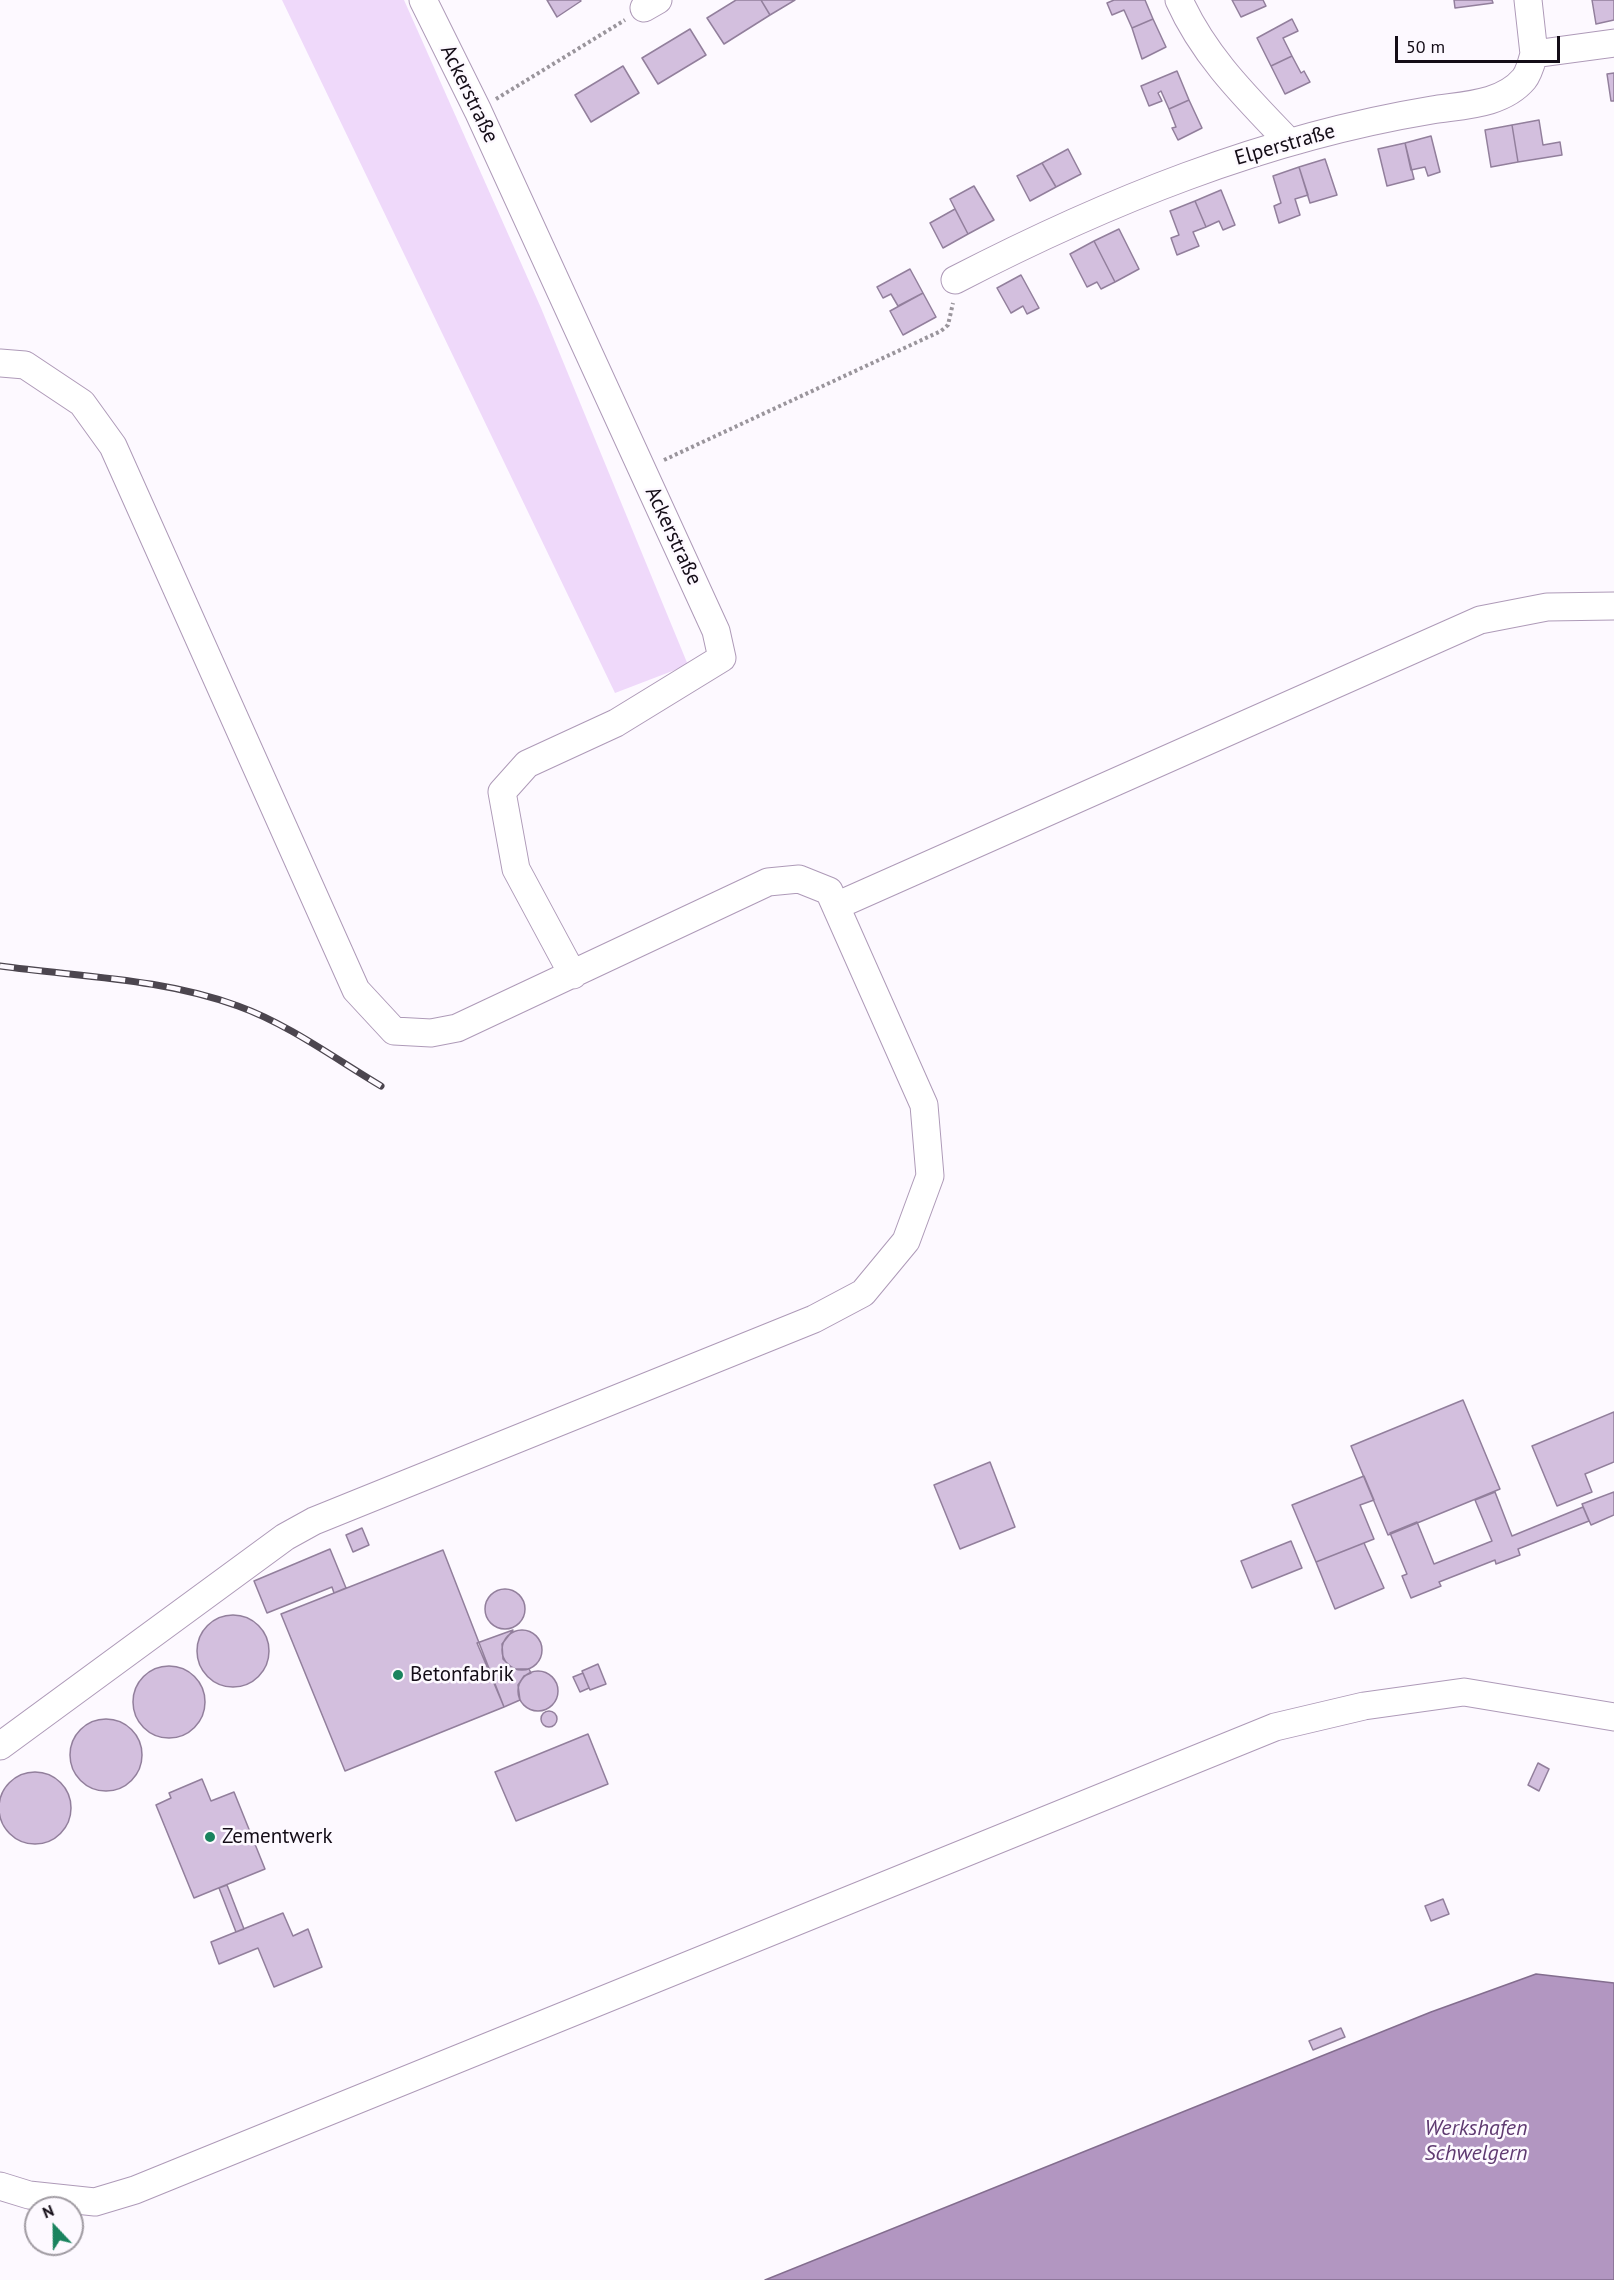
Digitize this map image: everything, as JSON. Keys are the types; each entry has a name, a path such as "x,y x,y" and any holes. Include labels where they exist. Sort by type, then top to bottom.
{"street":[{"name":"Ackerstraße","path":"423,0 478,111 716,631 722,658 616,723 527,764 502,792 516,869 573,975"},
{"path":"1179,0 1188,21 1216,64 1288,141"},
{"path":"1528,0 1534,54 1614,43"},
{"name":"Elperstraße","path":"955,280 1044,235 1133,195 1288,141 1414,113 1496,100 1525,79 1534,54"},
{"path":"0,363 25,365 82,403 113,446 356,990 394,1031 430,1033 457,1028 768,882 799,879 829,891 924,1105 930,1176 906,1241 863,1293 794,1328 314,1521 285,1537 0,1746"},
{"path":"836,906 1480,620 1546,607 1614,606"},
{"path":"0,2186 28,2195 96,2202 135,2190 1275,1727 1364,1706 1464,1692 1614,1717"}],"path":[{"path":"478,111 651,4"},
{"path":"664,460 942,332 948,326 953,312 955,280"}],"shaded area":[{"path":"282,0 404,0 541,308 688,665 615,693"}],"water":[{"name":"Werkshafen Schwelgern","path":"1536,1974 1614,1983 1614,2280 765,2280 1431,2012"}],"building":[{"path":"547,0 580,0 581,1 557,17"},
{"path":"736,0 761,0 770,15 724,44 707,18"},
{"path":"761,0 795,0 770,15"},
{"path":"1114,0 1145,0 1153,19 1132,28 1124,10 1112,15 1107,3"},
{"path":"1232,0 1263,0 1266,6 1241,17"},
{"path":"1454,0 1492,0 1493,3 1455,8"},
{"path":"1592,0 1614,0 1614,20 1596,24"},
{"path":"1153,19 1166,47 1142,59 1132,28"},
{"path":"1292,19 1298,31 1283,38 1292,56 1271,66 1257,38"},
{"path":"690,29 706,55 658,84 642,58"},
{"path":"1292,56 1301,73 1304,71 1310,82 1285,94 1271,66"},
{"path":"623,66 639,93 591,122 575,95"},
{"path":"1177,71 1189,100 1169,109 1161,91 1158,93 1162,101 1149,106 1141,86"},
{"path":"1614,73 1614,101 1611,101 1607,74"},
{"path":"1189,100 1202,128 1178,140 1172,128 1176,127 1169,109"},
{"path":"1539,120 1543,145 1560,142 1562,155 1518,162 1512,125"},
{"path":"1512,125 1518,162 1491,167 1485,130"},
{"path":"1431,136 1440,172 1428,176 1425,167 1411,170 1405,143"},
{"path":"1405,143 1414,179 1387,186 1378,149"},
{"path":"1068,149 1081,174 1056,187 1042,163"},
{"path":"1325,159 1337,195 1310,203 1299,167"},
{"path":"1042,163 1056,187 1030,201 1017,176"},
{"path":"1299,167 1308,195 1295,199 1300,215 1279,223 1274,206 1281,203 1273,176"},
{"path":"974,186 994,220 968,234 950,199"},
{"path":"1221,190 1235,225 1223,230 1219,221 1206,227 1195,201"},
{"path":"1195,201 1206,227 1193,232 1199,246 1177,255 1171,238 1179,235 1170,211"},
{"path":"955,209 968,234 943,248 930,223"},
{"path":"1119,229 1139,269 1115,282 1094,241"},
{"path":"1094,241 1115,282 1101,289 1097,282 1087,287 1070,254"},
{"path":"910,269 923,293 898,306 891,294 883,298 877,287"},
{"path":"1021,275 1039,308 1027,314 1023,306 1011,313 997,288"},
{"path":"923,293 936,317 903,335 890,311"},
{"path":"1463,1400 1500,1489 1388,1535 1351,1446"},
{"path":"1614,1412 1614,1462 1585,1474 1592,1492 1557,1506 1532,1446"},
{"path":"990,1462 1015,1527 960,1549 934,1485"},
{"path":"1364,1476 1374,1500 1360,1505 1374,1539 1316,1562 1292,1505"},
{"path":"1495,1492 1512,1536 1583,1507 1589,1521 1518,1549 1520,1555 1496,1564 1495,1560 1439,1582 1441,1586 1411,1598 1402,1576 1407,1574 1390,1533 1417,1522 1434,1564 1492,1541 1475,1500"},
{"path":"1614,1492 1614,1515 1591,1525 1582,1504"},
{"path":"362,1528 369,1545 353,1552 346,1535"},
{"path":"1291,1541 1302,1568 1252,1588 1241,1561"},
{"path":"1364,1543 1384,1588 1335,1609 1316,1562"},
{"path":"330,1549 346,1588 334,1593 332,1587 267,1613 254,1581"},
{"name":"Betonfabrik","path":"443,1550 504,1707 345,1771 281,1614"},
{"path":"505,1589 513,1590 519,1595 524,1601 524,1617 519,1623 513,1628 505,1629 497,1628 491,1623 486,1617 485,1609 486,1601 491,1595 497,1590"},
{"path":"233,1615 253,1621 263,1631 269,1651 263,1671 253,1681 233,1687 213,1681 203,1671 197,1651 203,1631 213,1621"},
{"path":"513,1630 502,1644 503,1659 513,1669 529,1669 531,1673 524,1676 518,1685 520,1700 504,1707 477,1643"},
{"path":"522,1630 530,1631 536,1636 541,1642 541,1658 536,1664 530,1669 522,1670 514,1669 508,1664 503,1658 502,1650 503,1642 508,1636 514,1631"},
{"path":"598,1664 606,1684 590,1690 582,1671"},
{"path":"169,1666 189,1672 199,1682 205,1702 199,1722 189,1732 169,1738 149,1732 139,1722 133,1702 139,1682 149,1672"},
{"path":"538,1671 546,1672 552,1677 557,1683 557,1699 552,1705 546,1710 538,1711 530,1710 524,1705 519,1699 518,1691 519,1683 524,1677 530,1672"},
{"path":"583,1673 589,1688 580,1692 573,1677"},
{"path":"549,1711 555,1713 557,1719 555,1725 549,1727 543,1725 541,1719 543,1713"},
{"path":"106,1719 126,1725 136,1735 142,1755 136,1775 126,1785 106,1791 86,1785 76,1775 70,1755 76,1735 86,1725"},
{"path":"588,1734 608,1784 516,1821 495,1772"},
{"path":"1538,1763 1549,1769 1539,1791 1528,1785"},
{"path":"35,1772 55,1778 65,1788 71,1808 65,1828 55,1838 35,1844 15,1838 5,1828 -1,1808 5,1788 15,1778"},
{"name":"Zementwerk","path":"202,1779 211,1801 234,1792 265,1869 194,1898 156,1805 171,1798 169,1793"},
{"path":"227,1885 244,1929 236,1932 219,1888"},
{"path":"1443,1899 1449,1914 1431,1921 1425,1906"},
{"path":"283,1913 293,1936 308,1929 322,1967 274,1987 258,1948 219,1964 211,1942"},
{"path":"1341,2028 1345,2037 1313,2050 1309,2041"}],"railway":[{"path":"0,966 180,989 238,1006 257,1013 311,1042 381,1086"}],"place":[{"name":"Betonfabrik","path":"398,1675"},
{"name":"Zementwerk","path":"210,1837"}]}
